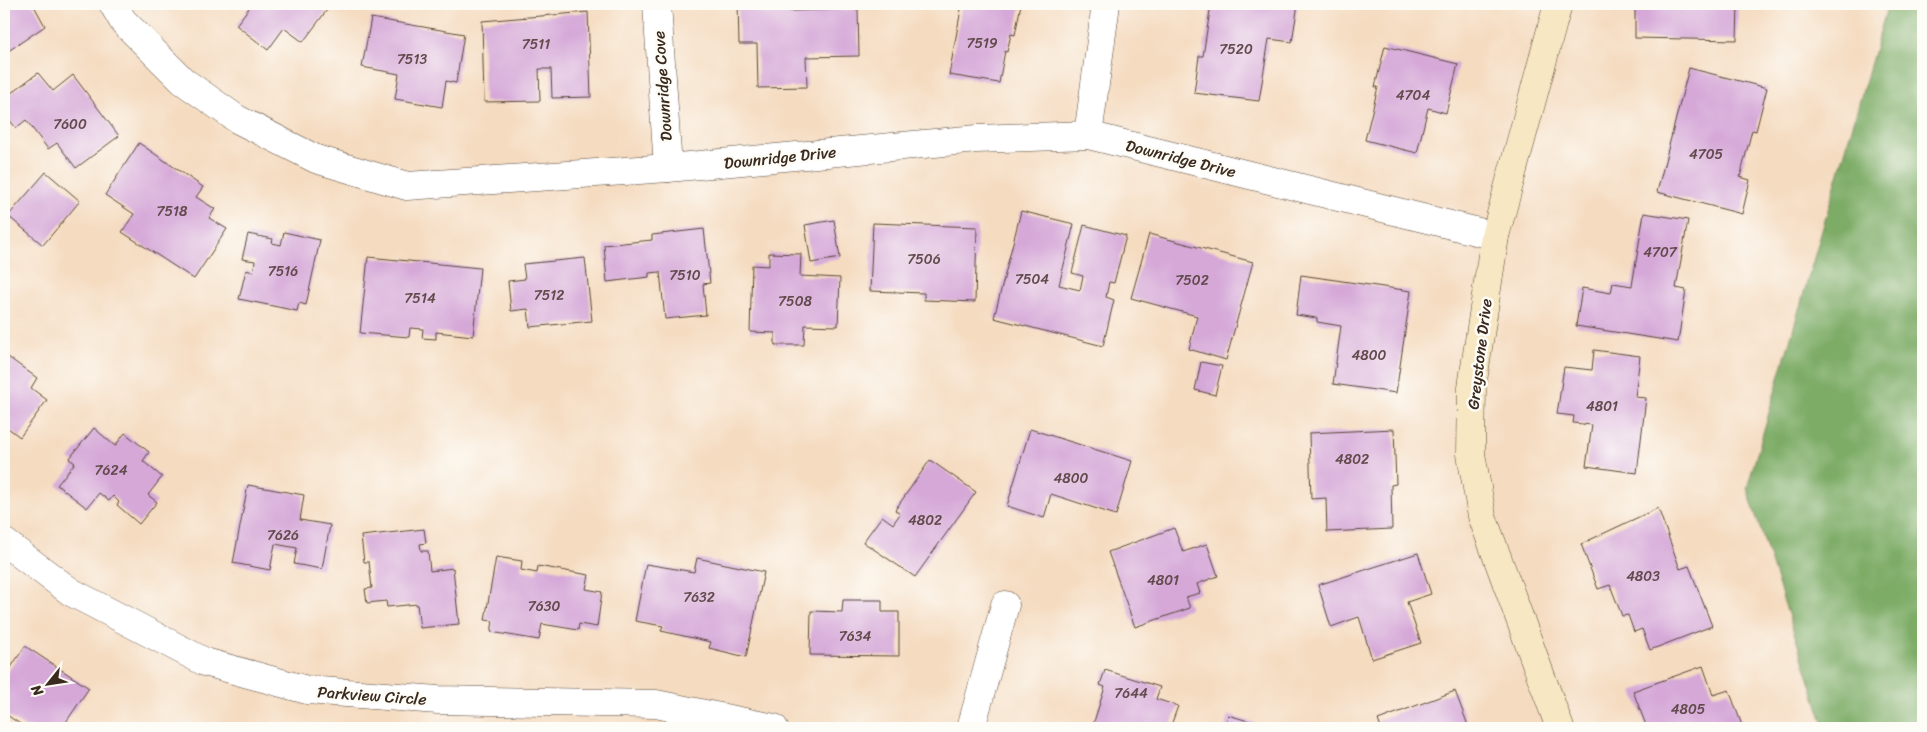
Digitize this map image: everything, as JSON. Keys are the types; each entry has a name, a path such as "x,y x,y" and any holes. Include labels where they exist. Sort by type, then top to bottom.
{"street":[{"name":"Downridge Drive","path":"113,4 123,21 183,81 236,119 316,159 407,186 668,168 976,138 1088,135 1495,236"},
{"name":"Downridge Cove","path":"657,4 668,168"},
{"path":"1088,135 1106,4"},
{"name":"Greystone Drive","path":"1558,4 1495,236 1472,387 1471,454 1482,516 1560,728"},
{"name":"Parkview Circle","path":"4,542 70,592 205,662 307,690 438,700 656,704 774,728"},
{"path":"970,728 1006,605"}],"green space":[{"path":"1888,4 1923,4 1923,728 1825,728 1747,488"}],"building":[{"path":"4,4 33,4 45,26 4,54"},
{"path":"252,4 327,4 330,6 303,42 284,28 268,50 236,25"},
{"path":"738,4 788,4 789,11 858,9 859,56 806,57 807,87 758,88 757,44 739,44"},
{"path":"962,4 1021,4 1015,35 1011,34 1007,52 1005,51 999,83 949,75"},
{"path":"1211,4 1298,4 1292,42 1269,39 1259,101 1194,93 1199,56 1203,56"},
{"path":"1635,4 1738,4 1737,40 1635,38"},
{"path":"588,12 591,97 552,98 551,69 539,69 540,101 484,102 482,21"},
{"path":"371,18 464,34 456,83 446,81 442,107 395,99 399,74 362,67"},
{"path":"1385,46 1458,64 1446,113 1428,108 1417,153 1365,140 1378,87 1375,87"},
{"path":"1689,68 1767,88 1756,131 1752,130 1740,177 1750,180 1742,214 1657,192"},
{"path":"38,73 53,91 73,75 119,136 76,168 57,143 48,149 26,120 16,128 4,113 4,105 10,100 7,96"},
{"path":"139,143 203,187 196,197 215,209 209,218 227,229 194,279 122,232 134,214 105,195"},
{"path":"46,172 80,201 43,245 8,216"},
{"path":"1021,211 1074,224 1059,285 1080,290 1083,276 1072,273 1084,225 1126,236 1114,283 1109,282 1106,297 1114,300 1103,346 994,318"},
{"path":"1644,213 1688,220 1676,288 1686,290 1678,342 1576,326 1582,288 1611,293 1613,283 1632,286"},
{"path":"834,220 840,258 811,263 805,225"},
{"path":"873,223 977,227 975,302 924,300 924,293 870,291"},
{"path":"704,229 710,283 703,284 706,315 665,319 660,272 649,273 649,277 607,282 604,245 652,240 652,235"},
{"path":"284,232 320,240 306,305 299,303 297,311 239,299 246,270 253,272 255,261 242,259 248,234 273,239 272,243 281,245"},
{"path":"1149,234 1253,262 1226,360 1189,349 1197,316 1131,298"},
{"path":"769,253 801,254 800,276 840,278 838,326 805,325 804,345 775,345 775,333 750,332 752,265 769,266"},
{"path":"368,257 480,268 473,336 436,332 436,339 422,338 423,329 410,328 409,337 360,333"},
{"path":"585,258 592,321 530,327 528,309 511,311 508,281 525,279 523,264"},
{"path":"1301,275 1411,291 1396,393 1333,384 1341,326 1317,322 1317,318 1296,315"},
{"path":"1594,350 1640,356 1635,397 1646,398 1637,473 1586,466 1592,425 1573,423 1574,416 1557,414 1564,367 1592,370"},
{"path":"4,354 37,378 31,388 47,400 20,437 4,425"},
{"path":"1201,362 1222,366 1215,395 1195,390"},
{"path":"94,428 115,446 125,433 149,452 143,461 162,477 148,495 157,502 139,524 117,505 119,502 113,496 109,501 99,493 87,508 57,485 75,463 69,459"},
{"path":"1030,429 1132,461 1116,515 1051,494 1044,518 1007,506"},
{"path":"1394,429 1396,484 1391,485 1392,529 1327,532 1326,498 1311,499 1309,433"},
{"path":"930,460 976,492 915,577 863,542 882,516 893,524 900,514 895,510"},
{"path":"248,485 304,495 300,520 330,525 322,569 294,564 297,548 275,544 270,570 233,563"},
{"path":"1658,508 1680,569 1689,566 1712,626 1650,650 1642,629 1634,632 1628,615 1622,616 1610,585 1598,589 1581,544"},
{"path":"1174,528 1183,552 1207,544 1218,576 1197,584 1200,593 1186,597 1190,608 1135,627 1108,552"},
{"path":"424,529 426,543 420,544 421,551 428,551 430,571 453,568 459,624 420,628 417,604 387,607 386,601 367,603 365,589 372,588 369,562 364,562 361,536"},
{"path":"1418,553 1431,594 1407,602 1421,643 1372,659 1359,617 1331,627 1318,585"},
{"path":"496,557 522,561 521,570 537,573 538,566 589,575 586,589 602,592 597,627 579,624 578,630 542,624 539,640 491,632 493,621 485,620"},
{"path":"697,558 764,572 746,657 709,648 711,642 661,631 663,626 635,621 646,564 694,572"},
{"path":"843,600 882,600 882,612 899,612 899,656 810,655 811,611 842,612"},
{"path":"25,646 89,688 62,728 26,728 4,713 4,678"},
{"path":"1703,666 1713,695 1729,690 1743,728 1647,728 1633,691"},
{"path":"1105,670 1160,687 1156,699 1178,706 1170,728 1092,728 1105,687 1100,685"},
{"path":"1455,691 1469,728 1381,728 1378,720"},
{"path":"1228,715 1262,725 1261,728 1225,728"}]}
